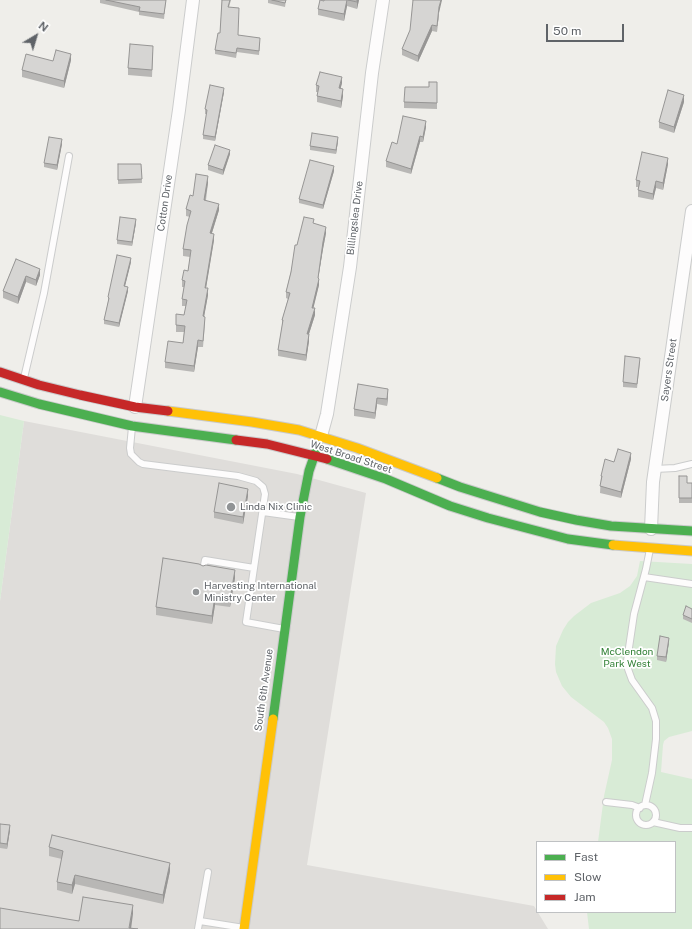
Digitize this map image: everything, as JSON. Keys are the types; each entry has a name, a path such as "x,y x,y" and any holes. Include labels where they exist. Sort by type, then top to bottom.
{"main road":[{"name":"West Broad Street","path":"0,372 23,380 80,395 134,416 197,435 267,444 315,455 373,474 450,506 534,531 568,539 609,545 692,551"},
{"name":"West Broad Street","path":"0,392 39,404 134,416 271,425 321,436 377,455 460,487 540,512 610,526 692,531"},
{"name":"South 6th Avenue","path":"244,928 300,517 309,471 321,436"},
{"path":"650,549 651,529"}],"street":[{"name":"Cotton Drive","path":"134,416 178,118 193,0"},
{"name":"Billingslea Drive","path":"321,436 327,414 350,267 372,73 383,0"},
{"name":"Sayers Street","path":"651,529 652,493 655,469 692,211"}],"lane":[{"path":"23,380 44,293 69,156"},
{"path":"134,416 130,448 131,454 139,462 148,466 224,474 256,481 263,487 265,494 263,512 246,622 284,629"},
{"path":"655,469 675,468 692,464"},
{"path":"263,512 300,517"},
{"path":"606,802 642,806 649,805 655,810 656,817 653,822 648,825 644,825 638,820 637,813 642,806 653,766 656,739 656,720 648,701 632,680 627,661 634,614 650,549"},
{"path":"203,570 205,560 254,568"},
{"path":"644,577 692,584"},
{"path":"653,822 680,828 692,828"},
{"path":"198,929 208,872"},
{"path":"200,921 244,928"}],"shaded area":[{"path":"24,421 297,474 366,493 307,865 534,906 536,913 538,913 548,929 0,929 0,601"}],"green space":[{"path":"0,415 24,421 0,601"},
{"name":"McClendon Park West","path":"640,561 692,564 692,731 669,737 664,741 661,772 692,779 692,929 589,929 587,913 676,913 676,841 598,841 604,796 612,760 612,739 604,722 571,697 562,686 556,672 555,664 556,646 568,622 591,603 620,593 630,586 637,576"}],"building":[{"path":"106,0 166,0 164,14 139,11 140,7"},
{"path":"222,0 230,0 228,7 239,8 238,35 260,38 259,51 237,48 236,53 215,50 218,33 220,33"},
{"path":"272,0 286,0 285,3"},
{"path":"320,0 347,0 344,14 318,9"},
{"path":"413,0 441,0 437,26 432,25 418,56 402,49 410,30"},
{"path":"130,44 153,46 152,70 128,68"},
{"path":"56,50 71,54 64,81 22,70 26,54 53,61"},
{"path":"320,72 342,77 339,88 343,89 341,101 317,96 319,86 316,85"},
{"path":"429,82 437,82 437,103 404,102 405,87 429,87"},
{"path":"210,85 224,88 215,137 203,135 207,110 205,109"},
{"path":"668,90 684,95 674,127 659,122"},
{"path":"403,116 426,121 423,137 420,136 411,169 386,161 392,142 397,144"},
{"path":"312,133 338,137 336,150 310,146"},
{"path":"49,137 62,139 57,165 44,163"},
{"path":"215,145 230,150 223,170 208,165"},
{"path":"642,152 668,158 663,183 656,181 653,194 638,190 640,181 636,180"},
{"path":"310,160 334,166 323,205 299,199"},
{"path":"118,164 141,164 142,179 118,180"},
{"path":"196,174 208,176 204,200 219,204 210,233 214,234 205,288 208,288 203,316 205,317 203,341 198,340 194,366 165,362 168,341 183,343 185,326 176,325 176,314 184,315 187,300 182,299 185,281 182,280 184,270 188,271 191,250 183,249 191,211 186,209 190,195 193,196"},
{"path":"120,217 136,219 132,242 117,240"},
{"path":"304,217 314,219 313,223 326,227 319,279 312,308 315,308 307,334 309,334 306,355 278,350 282,320 290,293 286,292 295,245 297,245"},
{"path":"117,255 131,258 124,286 128,287 119,323 104,320"},
{"path":"16,259 40,269 36,280 26,276 18,297 3,291"},
{"path":"625,356 640,358 637,384 623,382"},
{"path":"358,384 388,389 387,399 377,398 375,413 354,409"},
{"path":"618,449 631,453 621,492 600,486 605,459 614,462"},
{"path":"679,476 687,476 687,483 692,483 692,498 679,498"},
{"name":"Linda Nix Clinic","path":"219,483 248,489 243,517 214,512"},
{"name":"Harvesting International Ministry Center","path":"163,558 203,566 206,565 235,570 230,599 215,596 212,616 156,607"},
{"path":"686,606 692,609 692,619 683,615"},
{"path":"660,636 669,638 666,657 657,656"},
{"path":"0,824 10,825 7,844 0,843"},
{"path":"52,835 170,863 163,895 75,875 72,885 57,882 63,851 49,847"},
{"path":"83,897 133,905 129,928 138,929 0,929 0,908 79,921"}],"traffic: fast":[{"path":"0,392 39,404 132,426 236,440"},
{"path":"273,719 300,517 309,471 318,445"},
{"path":"327,459 386,479 450,506 488,518 568,539 613,545"},
{"path":"437,478 460,487 540,512 576,520 611,526 692,531"}],"traffic: slow":[{"path":"168,411 299,430 357,448 437,478"},
{"path":"613,545 692,551"},
{"path":"244,929 273,719"}],"traffic: jam":[{"path":"0,372 39,385 80,395 135,407 168,411"},
{"path":"236,440 267,444 327,459"}],"place":[{"name":"Linda Nix Clinic","path":"231,507"},
{"name":"Harvesting International Ministry Center","path":"196,592"}]}
